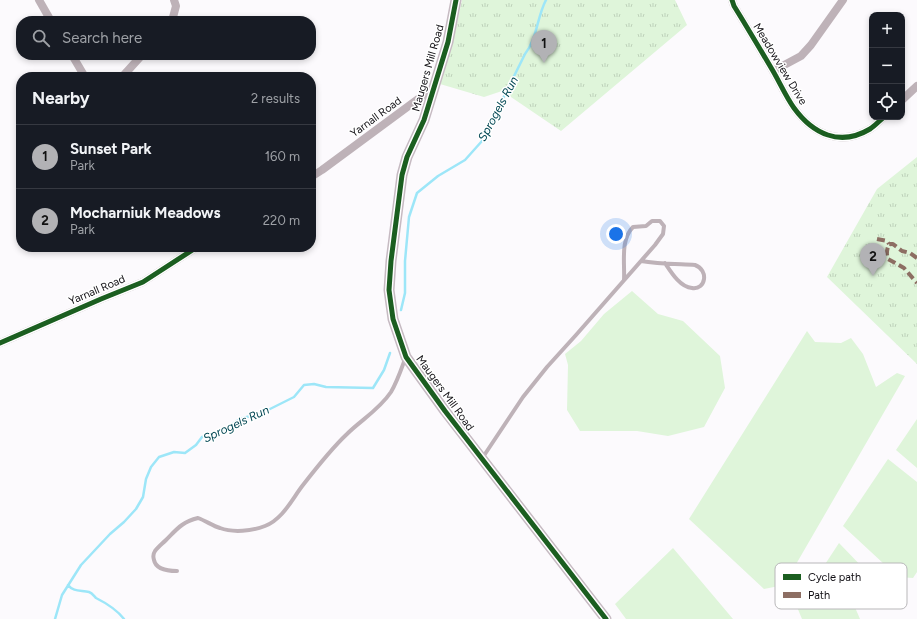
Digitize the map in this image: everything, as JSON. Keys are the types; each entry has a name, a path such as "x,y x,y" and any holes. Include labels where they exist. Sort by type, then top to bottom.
{"street":[{"path":"39,0 48,16"},
{"path":"173,16 176,6 174,0"},
{"name":"Maugers Mill Road","path":"456,0 448,42 424,120 407,157 402,175 391,261 389,290 393,320 406,357 444,411 606,619"},
{"name":"Meadowview Drive","path":"732,0 734,6 794,108 807,123 817,131 827,136 849,137 860,134 871,128 880,120"},
{"path":"773,71 801,56 811,45 843,0"},
{"path":"75,60 82,72"},
{"path":"127,72 137,60"},
{"path":"905,97 917,86"},
{"name":"Yarnall Road","path":"316,173 433,88"},
{"name":"Yarnall Road","path":"0,343 143,282 189,252"}],"lane":[{"path":"482,459 523,397 547,367 582,329 641,261 663,234 664,226 660,221 652,221 646,226 633,227 629,231 624,253 624,280"},
{"path":"641,261 652,263 665,263 699,267 703,271 704,281 701,286 695,288 685,286 674,277 665,263"},
{"path":"177,572 159,568 155,564 153,558 154,552 179,527 187,521 198,518 219,528 230,531 265,527 275,521 331,451 347,434 375,411 391,392 406,357"}],"green space":[{"path":"462,0 675,0 687,25 561,131 502,91 484,97 440,84 453,41"},
{"path":"917,157 917,364 827,277 877,189"},
{"path":"632,291 658,314 683,321 720,356 725,388 704,427 668,436 637,431 580,431 567,410 568,365 565,354 581,341 604,314"},
{"path":"807,331 815,342 841,343 851,338 863,354 876,387 897,373 905,376 797,563 775,563 775,587 764,589 689,519"},
{"path":"917,419 917,468 896,450"},
{"path":"888,459 917,482 917,572 913,578 907,578 907,563 883,563 843,526"},
{"path":"839,543 858,563 826,563"},
{"path":"673,548 733,619 626,619 615,604"},
{"path":"798,609 856,609 860,619 802,619"}],"waterway":[{"name":"Sprogels Run","path":"401,310 405,293 405,261 409,217 417,193 438,176 465,160 482,141 532,42 546,0"},
{"name":"Sprogels Run","path":"55,619 62,595 81,565 136,509 143,497 146,479 151,467 159,457 174,452 185,453 196,445 202,437 223,430 240,419 264,412 294,397 304,385 314,384 326,387 373,388 384,370 390,353"},
{"path":"68,585 75,590 90,592 96,598 115,610 124,619"}],"marked path":[{"path":"877,239 887,241 889,244"},
{"path":"917,258 910,253 902,251 893,244 889,244 887,252 888,259 904,268 917,283"}],"cycle path":[{"path":"456,0 448,42 424,120 407,157 402,175 391,261 389,290 393,319 406,357 445,411 606,619"},
{"path":"732,0 734,6 791,104 801,117 810,125 818,131 828,135 848,137 870,129 881,120"},
{"path":"0,343 143,282 189,252"}],"place":[{"name":"Sunset Park","path":"544,63"},
{"name":"Mocharniuk Meadows","path":"873,276"}]}
